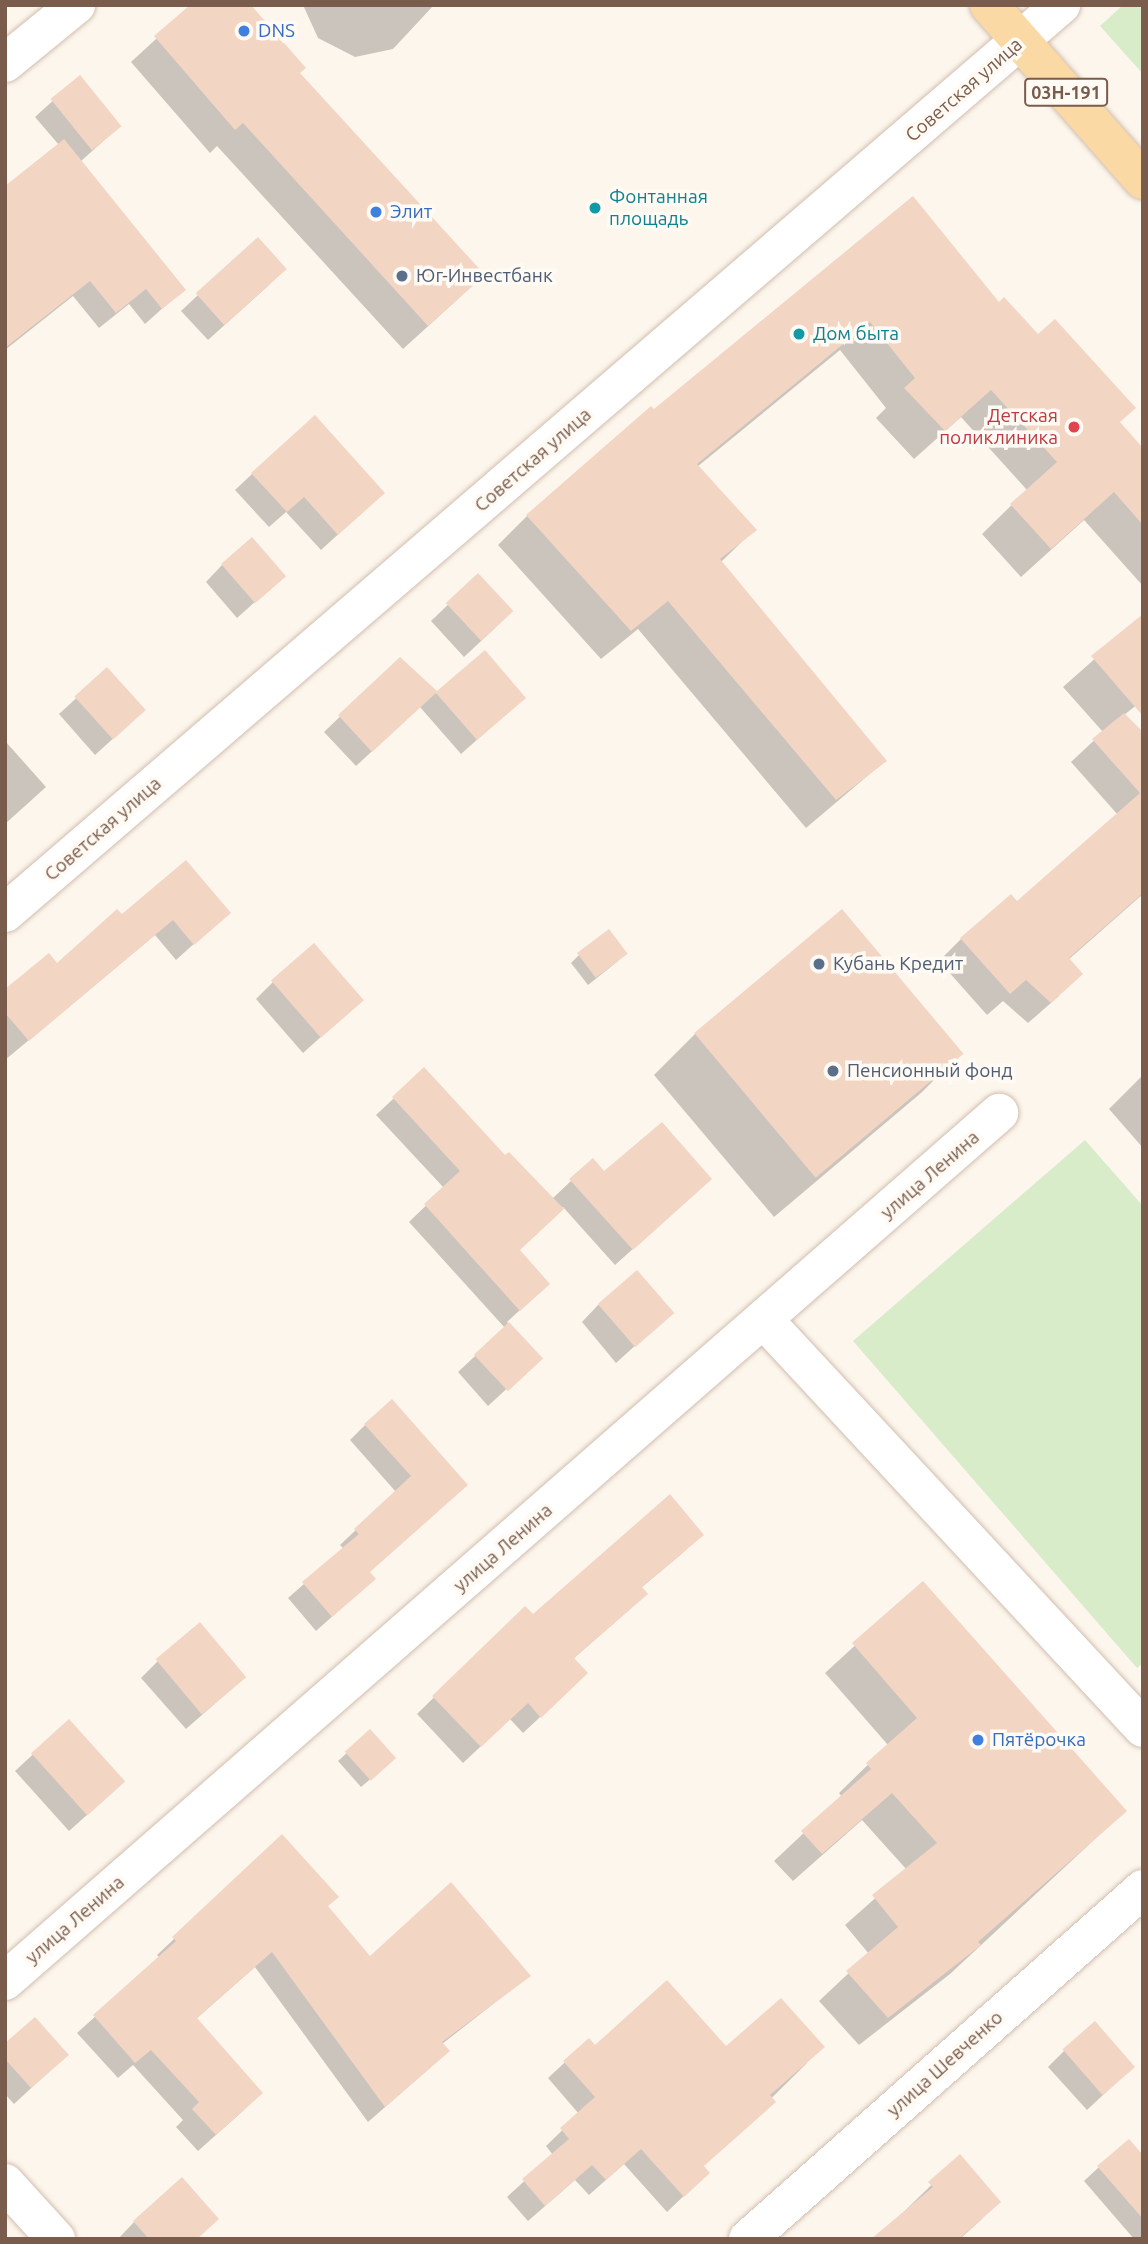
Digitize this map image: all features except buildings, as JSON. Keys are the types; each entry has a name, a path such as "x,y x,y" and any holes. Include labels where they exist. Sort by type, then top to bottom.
{"main road":[{"name":"03Н-191","path":"989,5 1143,180"}],"street":[{"path":"5,63 76,5"},
{"name":"Советская улица","path":"5,913 1061,5"},
{"name":"улица Ленина","path":"5,1981 999,1113"},
{"path":"764,1320 1143,1728"},
{"name":"улица Шевченко","path":"748,2239 1143,1889"},
{"path":"5,2183 56,2239"}],"green space":[{"path":"1123,5 1143,5 1143,74 1100,26"},
{"path":"1085,1140 1143,1206 1143,1663 1137,1668 853,1341"}],"place":[{"name":"DNS","path":"244,31"},
{"name":"Фонтанная площадь","path":"595,208"},
{"name":"Элит","path":"376,212"},
{"name":"Юг-Инвестбанк","path":"402,276"},
{"name":"Дом быта","path":"799,334"},
{"name":"Детская поликлиника","path":"1074,427"},
{"name":"Кубань Кредит","path":"819,964"},
{"name":"Пенсионный фонд","path":"833,1071"},
{"name":"Пятёрочка","path":"978,1740"}]}
